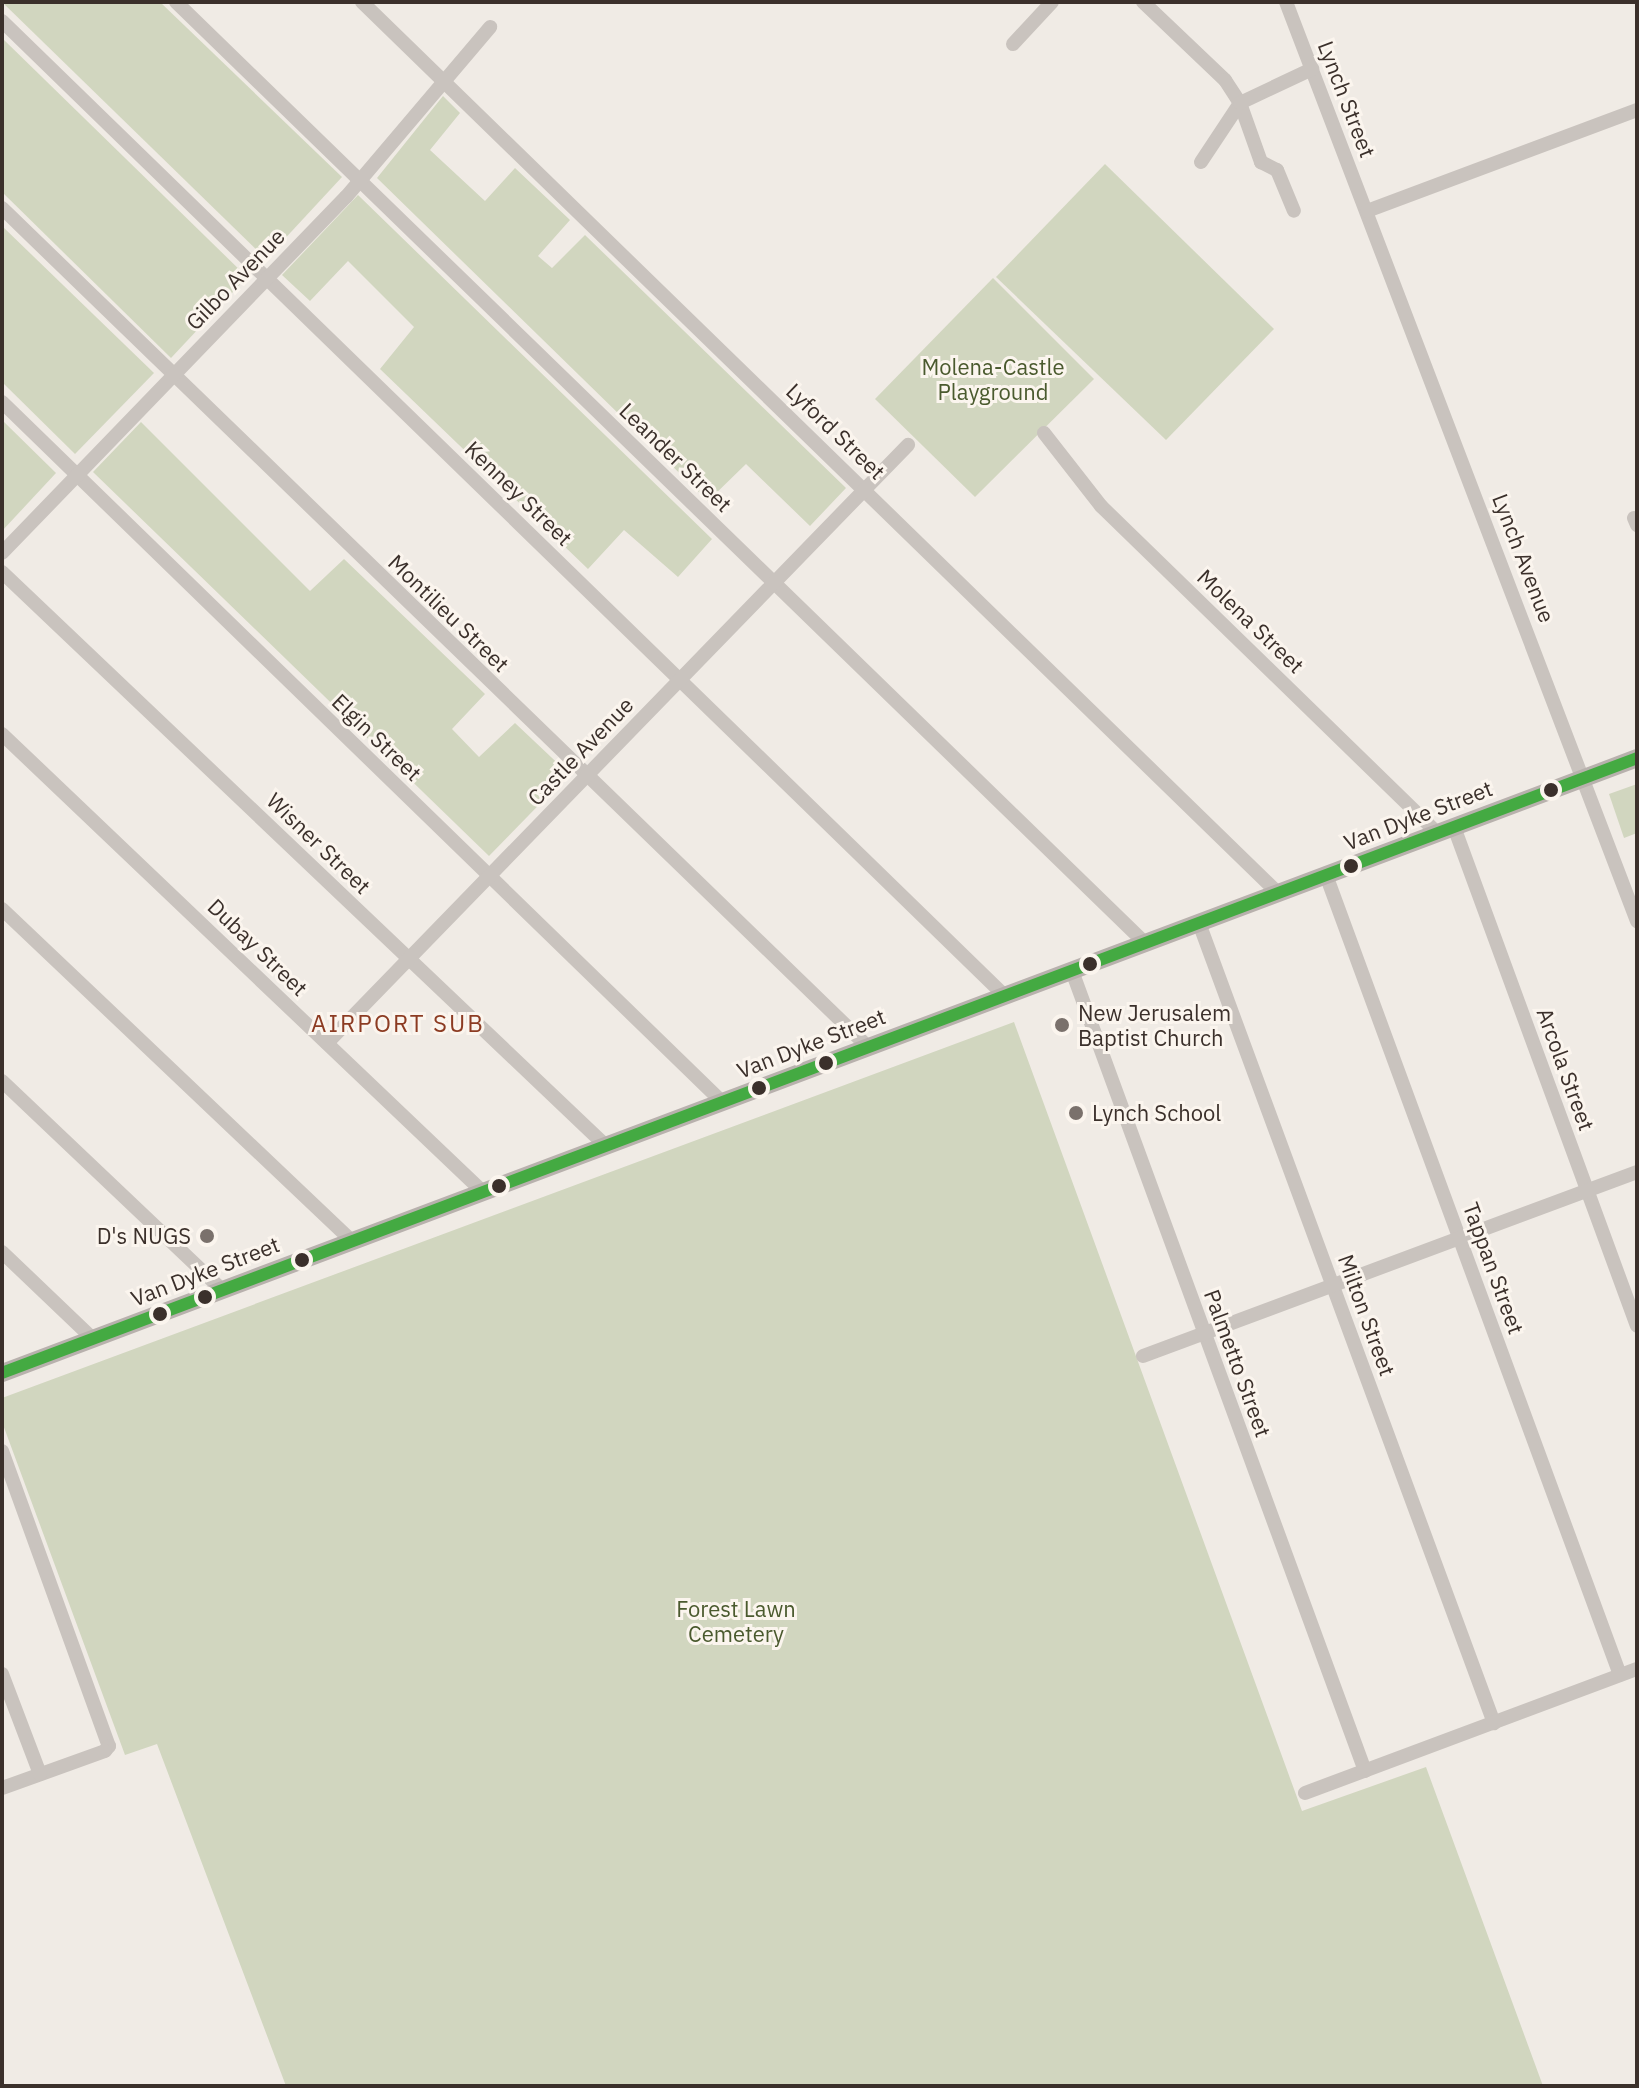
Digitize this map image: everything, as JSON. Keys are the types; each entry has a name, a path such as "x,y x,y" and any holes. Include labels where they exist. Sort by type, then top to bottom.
{"main road":[{"name":"Van Dyke Street","path":"2,1373 1637,758"}],"street":[{"name":"Leander Street","path":"176,2 1145,943"},
{"name":"Lyford Street","path":"362,2 1278,893"},
{"path":"1013,44 1052,2"},
{"path":"1143,2 1225,80 1240,103 1261,162 1277,170 1294,211"},
{"name":"Lynch Street","path":"1286,2 1367,211"},
{"name":"Kenney Street","path":"2,21 1005,996"},
{"name":"Gilbo Avenue","path":"2,553 360,181 490,27"},
{"path":"1201,162 1240,103 1312,69"},
{"path":"1367,211 1637,110"},
{"name":"Montilieu Street","path":"2,208 868,1047"},
{"name":"Lynch Avenue","path":"1367,211 1637,921"},
{"name":"Elgin Street","path":"2,402 722,1102"},
{"name":"Molena Street","path":"1044,433 1101,506 1446,830"},
{"name":"Castle Avenue","path":"327,1043 908,445"},
{"name":"Wisner Street","path":"2,572 606,1146"},
{"name":"Dubay Street","path":"2,734 483,1192"},
{"name":"Arcola Street","path":"1446,830 1637,1326"},
{"name":"Tappan Street","path":"1326,875 1620,1675"},
{"path":"2,909 352,1241"},
{"name":"Milton Street","path":"1199,923 1494,1723"},
{"name":"Palmetto Street","path":"1072,971 1365,1771"},
{"path":"2,1081 222,1290"},
{"path":"1143,1356 1637,1172"},
{"path":"2,1252 93,1339"},
{"path":"2,1451 108,1740 105,1751 2,1788"},
{"path":"1305,1793 1637,1669"},
{"path":"2,1674 40,1774"}],"green space":[{"path":"2,2 160,2 342,177 266,259"},
{"path":"2,38 247,277 171,358 2,192"},
{"path":"443,96 460,113 430,150 485,201 515,168 570,220 538,256 552,268 585,235 846,488 810,526 746,464 708,501 377,178"},
{"path":"1105,164 1274,329 1166,440 996,277"},
{"path":"358,195 712,539 678,577 624,530 588,569 380,369 414,327 348,261 310,301 282,275"},
{"path":"2,226 154,373 75,454 2,382"},
{"name":"Molena-Castle Playground","path":"993,278 1094,379 975,497 875,399"},
{"path":"2,420 56,473 2,531"},
{"path":"141,422 310,591 344,559 485,694 452,729 479,757 515,723 569,774 489,856 93,472"},
{"path":"1637,784 1637,833 1624,838 1609,794"},
{"name":"Forest Lawn Cemetery","path":"1014,1022 1302,1811 1426,1767 1543,2086 286,2086 157,1744 125,1755 2,1422 2,1398"}],"transit line":[{"path":"2,1373 1637,758"}],"place":[{"name":"New Jerusalem Baptist Church","path":"1062,1025"},
{"name":"Lynch School","path":"1076,1113"},
{"name":"D's NUGS","path":"207,1236"}],"district":[{"name":"AIRPORT SUB","path":"398,1024"}]}
